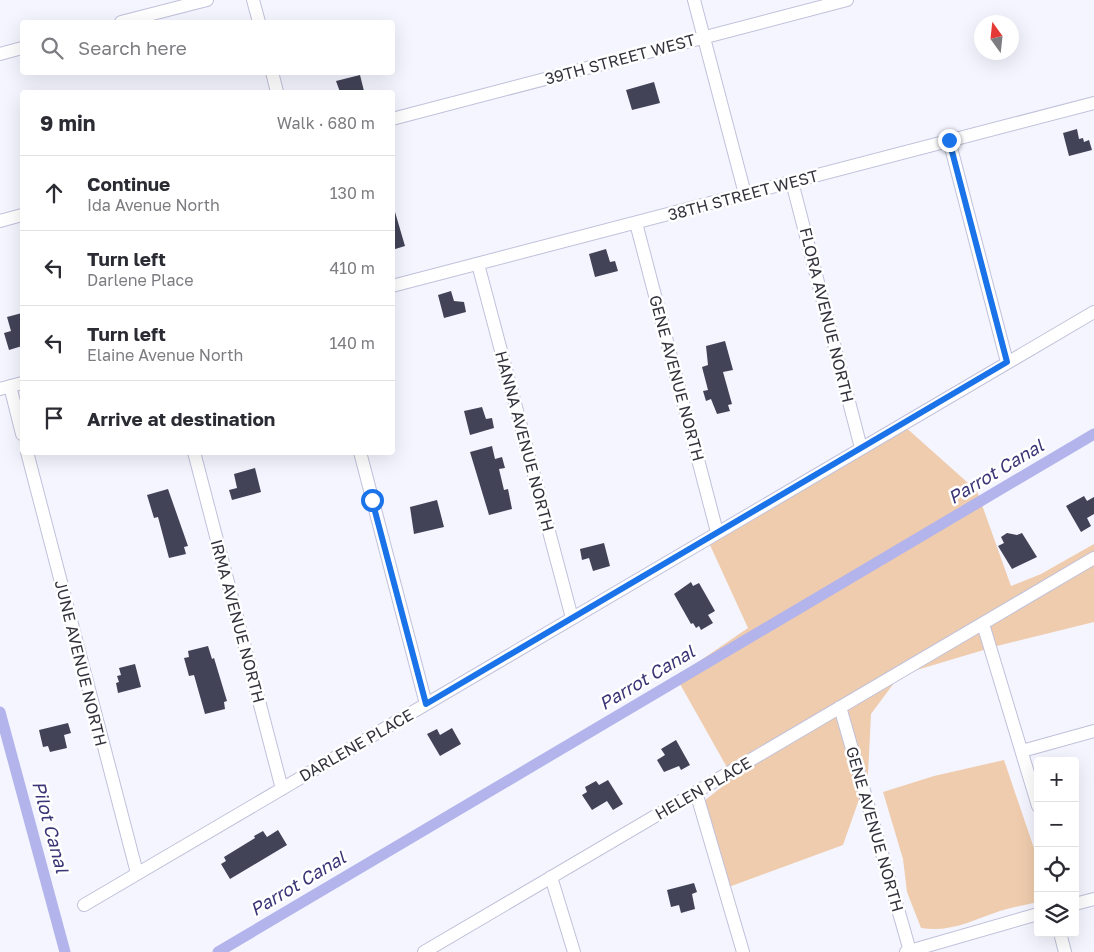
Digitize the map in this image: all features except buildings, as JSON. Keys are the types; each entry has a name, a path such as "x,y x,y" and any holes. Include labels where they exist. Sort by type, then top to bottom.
{"street":[{"path":"130,20 208,0"},
{"path":"253,0 258,20"},
{"path":"694,0 745,194"},
{"name":"39TH STREET WEST","path":"395,118 847,0"},
{"path":"0,54 20,49"},
{"path":"273,75 276,90"},
{"name":"38TH STREET WEST","path":"395,285 1094,103"},
{"path":"949,140 1007,362"},
{"name":"FLORA AVENUE NORTH","path":"792,182 861,448"},
{"path":"0,221 20,216"},
{"name":"GENE AVENUE NORTH","path":"636,223 717,532"},
{"name":"HANNA AVENUE NORTH","path":"478,264 572,618"},
{"name":"DARLENE PLACE","path":"84,905 1094,312"},
{"path":"11,386 20,425"},
{"name":"JUNE AVENUE NORTH","path":"28,455 137,873"},
{"name":"IRMA AVENUE NORTH","path":"195,455 282,789"},
{"path":"361,455 426,704"},
{"name":"HELEN PLACE","path":"424,952 1094,558"},
{"path":"983,624 1037,802"},
{"name":"GENE AVENUE NORTH","path":"840,707 908,951"},
{"path":"1022,751 1094,731"},
{"path":"696,792 743,952"},
{"path":"551,877 574,952"},
{"path":"1079,903 1094,899"},
{"path":"908,951 1034,915"},
{"path":"1061,937 1065,952"}],"shaded area":[{"path":"902,424 977,491 1011,586 1041,574 1094,544 1094,622 997,646 900,675 871,714 868,774 843,845 726,888 694,809 733,778 676,677 748,628 710,545"},
{"path":"1004,760 1034,848 1034,903 952,927 942,929 921,928 907,892 903,859 883,792 934,776"}],"waterway":[{"name":"Parrot Canal","path":"218,952 1094,434"},
{"name":"Pilot Canal","path":"0,712 65,952"}],"route":[{"path":"372,500 426,704 1007,362 949,140"}]}
